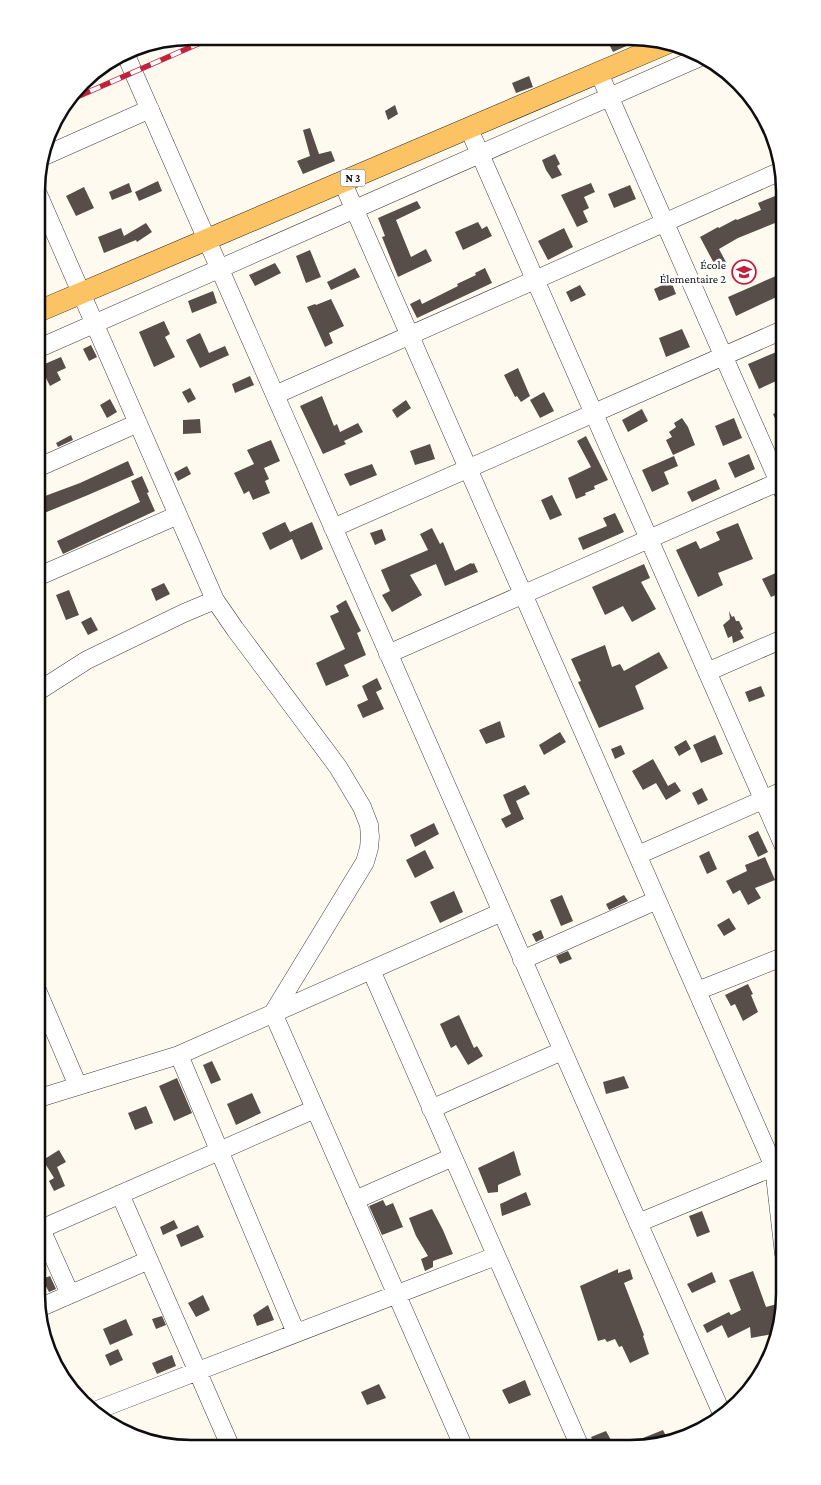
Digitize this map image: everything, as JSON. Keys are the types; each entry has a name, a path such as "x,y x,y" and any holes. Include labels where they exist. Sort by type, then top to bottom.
{"main road":[{"name":"N 3","path":"45,309 657,48"}],"street":[{"path":"128,60 720,1409"},
{"path":"45,345 694,60"},
{"path":"599,74 776,473"},
{"path":"51,153 150,109"},
{"path":"469,129 776,830"},
{"path":"275,395 775,174"},
{"path":"343,183 697,991 776,1158"},
{"path":"45,210 216,600 235,629 338,767 362,807 369,825 369,848 365,862 273,1013"},
{"path":"333,528 776,333"},
{"path":"45,464 138,423"},
{"path":"388,654 648,539 776,488"},
{"path":"45,574 178,515"},
{"path":"45,687 87,660 184,613 216,600"},
{"path":"707,672 776,642"},
{"path":"638,855 776,794"},
{"path":"522,960 657,900"},
{"path":"45,1096 179,1055 502,912"},
{"path":"697,991 776,959"},
{"path":"371,970 576,1440"},
{"path":"45,1009 78,1086"},
{"path":"273,1013 460,1440"},
{"path":"432,1109 562,1050"},
{"path":"179,1055 296,1333"},
{"path":"45,1222 120,1194 315,1108"},
{"path":"355,1200 453,1157"},
{"path":"638,1223 776,1165"},
{"path":"120,1194 228,1440"},
{"path":"45,1238 70,1294"},
{"path":"104,1411 198,1371 496,1256"},
{"path":"45,1305 149,1260"}],"building":[{"path":"610,45 629,45 613,52"},
{"path":"529,76 533,87 516,93 512,83"},
{"path":"395,105 398,114 388,120 385,111"},
{"path":"310,128 319,154 331,151 335,161 303,174 297,161 310,156 303,130"},
{"path":"555,154 560,164 557,166 562,175 552,179 542,160"},
{"path":"158,181 162,191 139,201 135,192"},
{"path":"129,183 132,192 112,200 109,192"},
{"path":"591,183 595,192 584,197 589,208 583,211 588,222 577,227 561,195"},
{"path":"630,185 636,199 614,208 608,194"},
{"path":"84,187 94,208 76,216 66,196"},
{"path":"776,196 776,223 738,238 719,249 727,264 717,269 700,237 736,219 761,210 758,203"},
{"path":"417,201 421,208 396,220 411,257 426,249 432,261 398,277 382,237 385,236 378,218"},
{"path":"478,222 482,229 487,226 492,236 463,250 455,232"},
{"path":"146,223 152,232 137,242 136,240 104,253 98,237 121,228 124,236"},
{"path":"564,228 573,247 548,260 538,241"},
{"path":"310,250 321,277 306,283 296,256"},
{"path":"275,263 281,273 255,286 249,275"},
{"path":"355,268 360,277 331,290 327,282"},
{"path":"485,268 492,283 417,318 410,304 420,299 422,304 458,286 457,284 476,275 475,273"},
{"path":"776,276 776,297 736,316 728,297"},
{"path":"671,281 676,294 659,301 654,289"},
{"path":"580,285 586,295 571,302 566,292"},
{"path":"213,291 217,303 192,313 188,301"},
{"path":"331,299 344,326 329,333 333,343 325,347 307,307"},
{"path":"164,321 170,334 165,337 175,357 154,367 139,332"},
{"path":"682,329 690,347 666,357 659,338"},
{"path":"200,333 209,353 225,346 229,355 200,368 186,340"},
{"path":"91,345 97,357 89,361 83,349"},
{"path":"776,352 776,381 759,389 748,364"},
{"path":"61,357 66,368 57,372 61,380 50,386 45,376 45,364"},
{"path":"518,368 530,396 521,402 517,396 515,397 504,375"},
{"path":"250,376 254,385 235,393 232,384"},
{"path":"190,388 196,399 188,403 182,392"},
{"path":"544,392 554,411 540,418 530,400"},
{"path":"322,396 334,426 337,424 340,432 358,423 363,432 344,441 346,444 323,454 300,406"},
{"path":"110,399 117,412 107,418 100,405"},
{"path":"406,400 411,408 397,418 392,410"},
{"path":"642,409 648,421 628,432 622,420"},
{"path":"682,418 688,427 695,445 673,455 666,440 672,437 669,432 676,427 674,423"},
{"path":"734,418 742,438 723,446 715,426"},
{"path":"200,419 201,433 183,434 183,420"},
{"path":"71,435 73,440 58,447 56,443"},
{"path":"586,436 608,480 594,486 595,489 576,499 568,478 591,467 577,441"},
{"path":"271,440 280,461 264,468 269,479 265,481 270,493 253,500 249,491 244,494 234,473 254,464 247,450"},
{"path":"430,444 435,459 415,465 410,451"},
{"path":"749,454 755,469 735,478 728,463"},
{"path":"674,456 678,466 664,472 669,484 652,492 642,470"},
{"path":"128,461 134,475 45,513 45,496 80,483"},
{"path":"372,464 377,475 350,486 344,474"},
{"path":"187,466 191,474 178,481 174,473"},
{"path":"142,476 155,511 63,554 57,541 140,502 131,481"},
{"path":"716,479 720,489 692,502 687,492"},
{"path":"552,495 562,515 550,520 541,500"},
{"path":"615,513 624,532 583,550 578,538 607,526 603,518"},
{"path":"285,522 290,532 312,522 323,549 301,560 292,539 270,550 262,533"},
{"path":"738,523 753,559 718,573 723,585 698,597 676,550 696,541 700,549 720,540 716,532"},
{"path":"432,528 440,544 443,542 455,571 474,563 478,572 445,586 436,564 410,575 422,595 392,612 382,595 390,591 381,570 428,550 420,534"},
{"path":"382,529 386,540 375,545 370,533"},
{"path":"644,564 650,578 641,582 656,609 632,622 623,606 605,615 592,587"},
{"path":"776,573 776,595 771,597 762,579"},
{"path":"164,583 170,594 156,601 151,589"},
{"path":"69,590 79,615 66,620 56,595"},
{"path":"346,600 361,631 357,633 366,655 344,665 349,676 326,686 316,663 345,649 330,616 339,612 336,606"},
{"path":"729,611 736,621 739,621 743,629 740,631 744,638 733,643 732,636 728,638 723,625 730,619"},
{"path":"91,617 98,630 88,635 81,622"},
{"path":"605,645 612,667 620,664 624,671 659,652 668,668 635,686 644,709 599,728 578,682 581,681 571,659"},
{"path":"377,678 382,689 376,692 384,709 363,718 357,705 368,700 362,686"},
{"path":"761,686 765,696 749,702 745,692"},
{"path":"500,721 505,737 486,744 479,730"},
{"path":"560,732 566,742 544,755 539,745"},
{"path":"715,735 723,754 701,763 693,745"},
{"path":"686,740 691,749 679,756 674,747"},
{"path":"621,745 625,754 615,759 611,749"},
{"path":"653,759 668,786 675,782 681,791 666,800 656,783 643,790 632,771"},
{"path":"525,785 530,794 516,801 524,819 506,828 501,819 511,814 503,795"},
{"path":"702,788 708,800 698,805 692,793"},
{"path":"434,823 439,834 415,847 410,835"},
{"path":"758,831 768,852 758,857 748,836"},
{"path":"425,850 434,868 415,878 406,860"},
{"path":"709,851 717,869 707,874 699,856"},
{"path":"765,857 775,880 755,888 761,898 748,905 740,890 733,894 726,881 747,871 745,865"},
{"path":"454,891 463,912 440,923 430,902"},
{"path":"562,895 573,921 561,926 550,900"},
{"path":"624,895 628,901 609,910 606,904"},
{"path":"729,918 736,929 724,936 717,925"},
{"path":"541,930 544,938 536,942 532,934"},
{"path":"568,951 572,959 560,964 556,956"},
{"path":"748,984 758,1012 743,1021 735,1004 731,1006 725,995"},
{"path":"459,1015 474,1048 477,1046 483,1056 468,1065 456,1045 451,1048 440,1024"},
{"path":"212,1061 221,1080 211,1084 203,1065"},
{"path":"624,1076 629,1088 606,1094 603,1082"},
{"path":"177,1078 192,1113 174,1121 159,1086"},
{"path":"252,1093 261,1113 236,1125 227,1104"},
{"path":"146,1106 153,1123 135,1130 128,1113"},
{"path":"59,1150 66,1162 57,1167 65,1186 54,1191 49,1181 54,1178 45,1163 45,1159"},
{"path":"514,1151 521,1175 498,1185 498,1192 488,1193 478,1168"},
{"path":"526,1192 531,1205 502,1216 500,1204"},
{"path":"383,1200 386,1206 393,1203 403,1227 382,1235 369,1206"},
{"path":"432,1209 453,1254 433,1261 433,1267 425,1271 421,1259 428,1256 416,1236 409,1218"},
{"path":"702,1211 710,1232 697,1237 689,1216"},
{"path":"174,1220 178,1228 163,1235 160,1227"},
{"path":"198,1225 204,1237 181,1247 176,1235"},
{"path":"618,1269 618,1273 630,1269 633,1279 624,1283 644,1335 649,1354 630,1363 622,1346 619,1347 615,1339 607,1342 605,1339 598,1341 580,1286"},
{"path":"753,1271 766,1307 776,1304 770,1334 751,1338 750,1327 728,1338 722,1325 707,1333 703,1325 729,1312 731,1315 741,1310 729,1280"},
{"path":"712,1272 716,1282 692,1293 687,1284"},
{"path":"50,1276 56,1289 49,1292 45,1285 45,1278"},
{"path":"203,1295 210,1310 196,1317 188,1303"},
{"path":"268,1305 274,1320 257,1326 253,1315"},
{"path":"162,1316 166,1325 156,1329 152,1319"},
{"path":"126,1319 133,1335 110,1345 103,1329"},
{"path":"118,1349 123,1360 110,1366 105,1355"},
{"path":"172,1355 176,1366 157,1374 152,1363"},
{"path":"525,1380 531,1395 509,1404 502,1390"},
{"path":"379,1384 386,1398 367,1405 361,1392"},
{"path":"663,1430 666,1435 649,1439 643,1438"},
{"path":"606,1431 611,1440 592,1440 591,1437"}],"railway":[{"path":"81,95 195,45"}],"place":[{"name":"École Élementaire 2","path":"744,272"}]}
